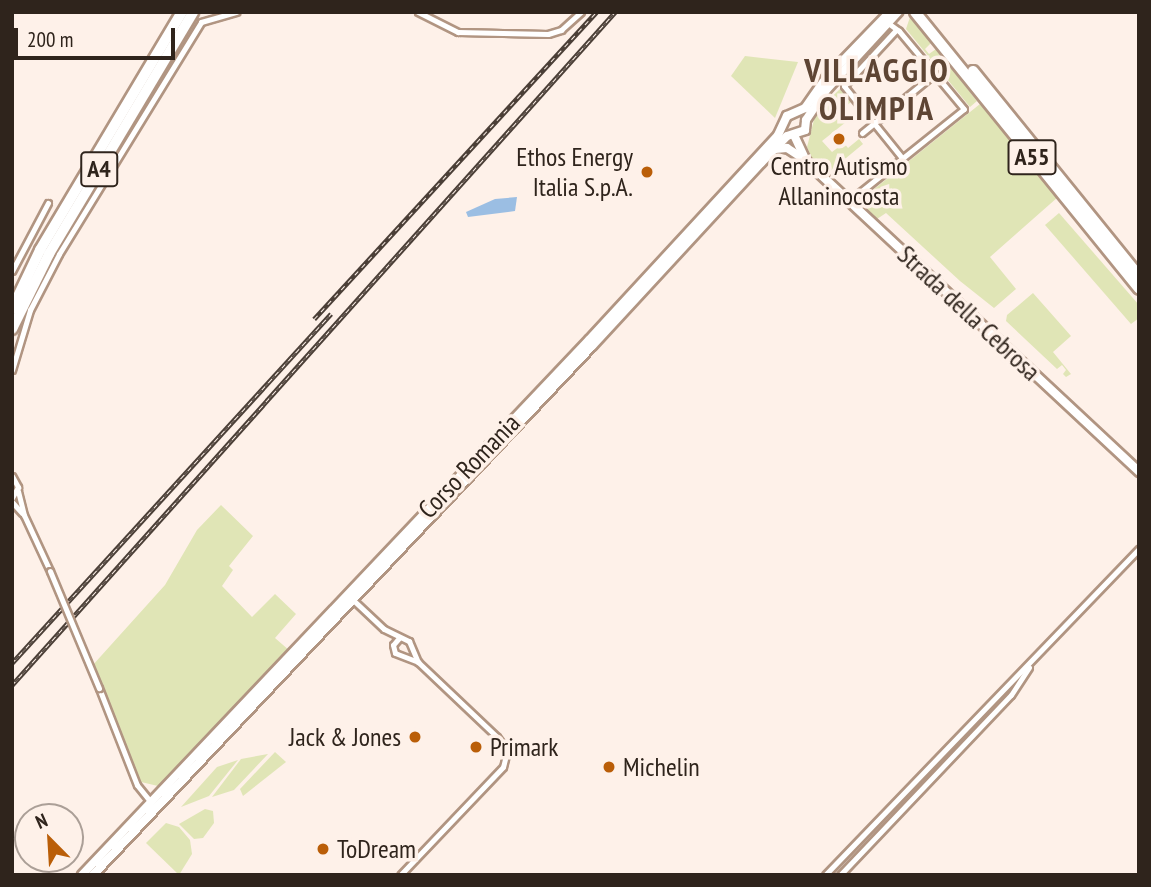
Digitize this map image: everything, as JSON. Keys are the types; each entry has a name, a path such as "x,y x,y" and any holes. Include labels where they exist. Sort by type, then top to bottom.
{"highway":[{"name":"A4","path":"12,309 40,250 182,12"},
{"name":"A4","path":"12,329 49,254 193,12"},
{"name":"A55","path":"915,12 927,19 1139,276"},
{"name":"A55","path":"927,19 1139,289"}],"main road":[{"path":"805,130 793,134 785,127 787,116 798,112 890,12"},
{"path":"802,152 806,120 827,89 898,12"},
{"path":"798,112 806,120"},
{"name":"Corso Romania","path":"82,875 153,805 350,596 785,127"},
{"name":"Corso Romania","path":"350,596 592,346 774,149 793,134"},
{"name":"Strada della Cebrosa","path":"793,134 806,161 1139,472"},
{"path":"774,149 787,148 806,161"},
{"name":"Corso Romania","path":"93,875 153,805"}],"street":[{"path":"12,370 30,310 59,254 201,22 237,12"},
{"path":"418,12 458,32 548,34 561,30 581,12"},
{"path":"849,201 964,109 899,31 895,31 888,23"},
{"path":"895,31 844,86 902,158"},
{"path":"862,133 934,74"},
{"path":"12,271 48,203"},
{"path":"12,476 24,515 50,570 136,783 153,805"},
{"path":"18,491 12,500 24,515"},
{"path":"825,875 1139,548"},
{"path":"350,596 384,629 409,641 418,662 502,742 507,755 503,767 402,872 410,875"},
{"path":"384,629 395,653 418,662"},
{"path":"393,645 399,638"},
{"path":"404,656 411,648"},
{"path":"840,875 1011,695 1032,662"},
{"path":"900,796 908,803"},
{"path":"860,838 868,845"}],"green space":[{"path":"910,17 931,43 925,49 929,54 936,49 977,101 970,107 906,29"},
{"path":"745,56 798,62 775,118 731,76"},
{"path":"840,89 851,102 839,112 846,122 822,141 832,152 844,143 848,148 859,139 863,144 828,173 812,158 807,147 816,112"},
{"path":"980,104 1058,197 990,257 1016,289 994,308 960,281 886,213 877,219 858,202"},
{"path":"1059,213 1139,305 1139,318 1131,324 1045,225"},
{"path":"1033,293 1071,336 1053,352 1071,374 1066,377 1063,374 1066,370 1062,365 1057,369 1006,321 1007,315"},
{"path":"221,505 253,536 229,566 233,570 222,586 252,617 275,594 296,614 275,638 290,651 158,786 141,782 92,666 165,585 197,530"},
{"path":"275,752 286,762 243,796 240,789"},
{"path":"268,754 234,790 212,797 241,759"},
{"path":"238,760 209,796 181,807 217,767"},
{"path":"205,809 213,811 214,823 203,838 194,839 179,824"},
{"path":"166,823 179,827 190,840 192,854 179,875 146,843"}],"water":[{"path":"517,197 515,211 468,217 466,212 495,199"}],"railway":[{"path":"314,319 596,12"},
{"path":"12,685 615,12"},
{"path":"12,663 331,314"}],"place":[{"name":"Centro Autismo Allaninocosta","path":"839,139"},
{"name":"Ethos Energy Italia S.p.A.","path":"647,172"},
{"name":"Jack & Jones","path":"415,737"},
{"name":"Primark","path":"476,747"},
{"name":"Michelin","path":"609,767"},
{"name":"ToDream","path":"323,849"}],"district":[{"name":"VILLAGGIO OLIMPIA","path":"877,89"}]}
